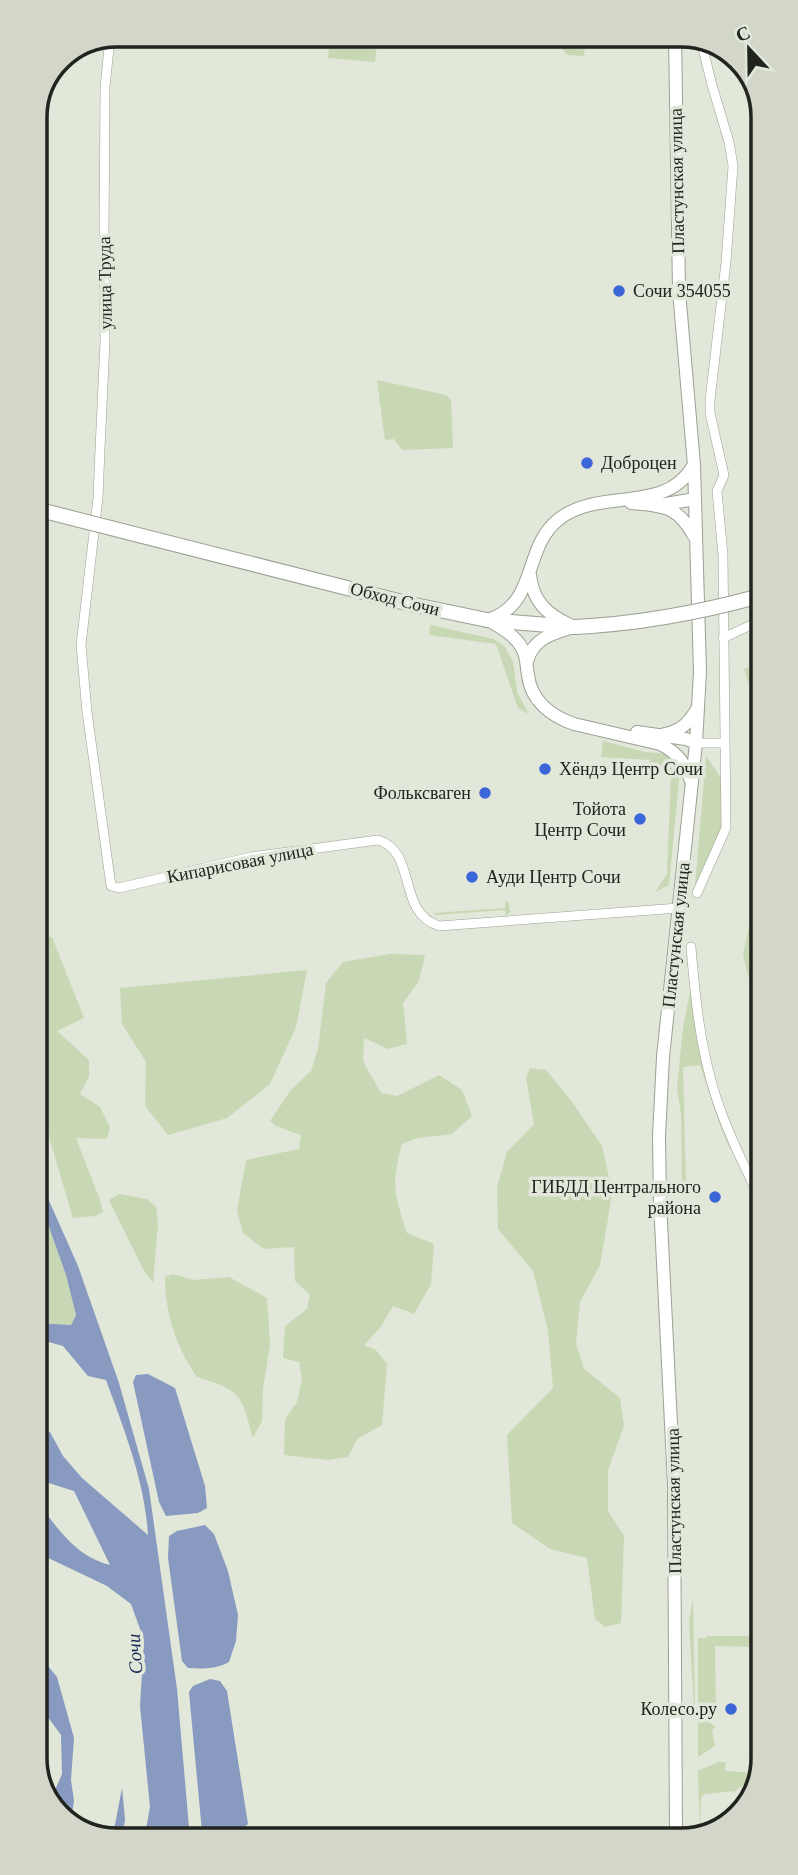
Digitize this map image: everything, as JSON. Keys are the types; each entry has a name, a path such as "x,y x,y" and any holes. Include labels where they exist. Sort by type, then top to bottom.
{"highway":[{"name":"Обход Сочи","path":"47,512 410,604 487,620 574,627 652,621 751,598"}],"main road":[{"name":"Пластунская улица","path":"675,47 679,291 694,465 699,672 696,743 663,1057 659,1136 674,1484 676,1828"},
{"path":"659,500 680,484 694,465"},
{"path":"695,499 614,501 587,505 558,520 539,543 525,587 512,605 487,620 519,643 531,688 543,706 561,719 612,733 685,745 696,743"},
{"path":"659,500 682,517 696,540"},
{"path":"530,573 540,605 554,618 574,627"},
{"path":"527,666 530,652 543,638 574,627"},
{"path":"660,740 680,729 698,708"},
{"path":"660,740 684,762 692,785"}],"street":[{"name":"улица Труда","path":"95,527 105,342 105,87 109,48"},
{"path":"698,893 726,828 723,555 717,491 724,475 710,414 710,400 726,262 733,166 704,51"},
{"name":"Кипарисовая улица","path":"95,527 81,645 87,712 111,886 119,888 251,857 378,840 398,854 413,902 423,919 439,926 679,908"},
{"path":"723,638 751,625"},
{"path":"696,743 724,743"},
{"name":"Пластунская улица","path":"691,947 707,1066 724,1119 751,1179"}],"green space":[{"path":"329,47 377,47 375,62 328,58"},
{"path":"585,47 584,56 568,55 562,49"},
{"path":"377,380 446,395 451,400 453,448 402,450 394,439 385,440"},
{"path":"430,625 494,639 505,647 513,662 517,692 529,714 518,708 496,644 429,635"},
{"path":"751,667 751,691 744,669"},
{"path":"603,741 645,752 665,754 672,757 680,770 669,885 655,892 667,874 671,775 665,767 650,764 650,760 601,757"},
{"path":"706,756 723,781 724,828 695,886"},
{"path":"505,900 509,904 510,912 506,916 505,910 434,913 505,908"},
{"path":"751,916 751,987 743,955"},
{"path":"47,936 52,937 84,1018 57,1031 89,1060 89,1076 80,1094 100,1107 110,1127 107,1139 76,1138 103,1212 95,1216 73,1218 47,1130"},
{"path":"390,954 425,955 419,981 403,1003 407,1044 388,1049 364,1038 363,1061 381,1093 397,1096 439,1075 462,1090 472,1116 452,1134 417,1138 402,1144 395,1179 397,1198 407,1233 434,1244 431,1284 414,1314 393,1306 380,1328 364,1345 376,1350 387,1364 382,1425 357,1439 348,1457 328,1460 284,1455 285,1419 297,1402 302,1380 299,1362 283,1358 285,1326 307,1309 310,1295 295,1281 294,1247 264,1249 243,1233 237,1211 246,1160 299,1149 301,1135 270,1121 291,1090 311,1071 318,1049 326,983 343,962"},
{"path":"307,970 296,1027 270,1084 227,1118 168,1135 145,1106 146,1062 122,1024 120,988"},
{"path":"690,991 733,1149 730,1149 719,1123 700,1065 683,1067 686,1189 682,1184 681,1114 677,1088"},
{"path":"530,1068 546,1070 570,1099 602,1146 612,1191 600,1265 580,1302 576,1344 584,1369 620,1398 624,1426 608,1470 608,1511 624,1536 621,1623 605,1627 595,1619 587,1558 550,1549 512,1523 507,1435 553,1388 548,1330 533,1271 498,1229 497,1187 507,1152 534,1124 526,1078"},
{"path":"119,1194 147,1199 156,1207 158,1224 153,1283 143,1269 109,1200"},
{"path":"47,1221 66,1275 76,1315 71,1325 47,1324"},
{"path":"173,1274 193,1280 229,1277 267,1298 270,1344 263,1389 262,1421 253,1438 242,1403 237,1396 223,1386 197,1377 183,1354 167,1304 165,1277"},
{"path":"693,1598 695,1707 694,1708 689,1621"},
{"path":"751,1636 751,1647 715,1646 716,1712 712,1716 698,1710 698,1638"},
{"path":"698,1715 715,1726 712,1729 715,1746 698,1757"},
{"path":"718,1762 726,1762 725,1771 749,1773 744,1786 736,1791 704,1794 701,1798 700,1825 698,1771"}],"water":[{"path":"47,1196 78,1266 119,1383 149,1489 177,1689 189,1828 146,1828 150,1807 140,1706 144,1640 131,1604 107,1586 47,1557 47,1515 78,1549 110,1565 74,1491 47,1483 47,1433 50,1432 63,1456 82,1478 148,1535 138,1476 106,1380 88,1376 63,1346 47,1342 47,1324 71,1325 76,1315 66,1275 47,1221"},
{"path":"148,1374 175,1388 205,1486 207,1508 198,1513 166,1516 159,1502 133,1382 136,1375"},
{"path":"205,1525 214,1534 228,1571 238,1615 236,1641 229,1662 209,1668 188,1668 182,1661 168,1558 169,1536 177,1531"},
{"path":"47,1665 57,1677 74,1738 71,1780 72,1811 55,1789 62,1774 61,1735 47,1716"},
{"path":"210,1679 220,1681 227,1691 248,1824 244,1828 202,1828 189,1692 193,1686"},
{"path":"122,1788 124,1828 114,1828"}],"place":[{"name":"Сочи 354055","path":"619,291"},
{"name":"Доброцен","path":"587,463"},
{"name":"Хёндэ Центр Сочи","path":"545,769"},
{"name":"Фольксваген","path":"485,793"},
{"name":"Тойота Центр Сочи","path":"640,819"},
{"name":"Ауди Центр Сочи","path":"472,877"},
{"name":"ГИБДД Центрального района","path":"715,1197"},
{"name":"Колесо.ру","path":"731,1709"}],"water label":[{"name":"Сочи","path":"134,1654"}]}
